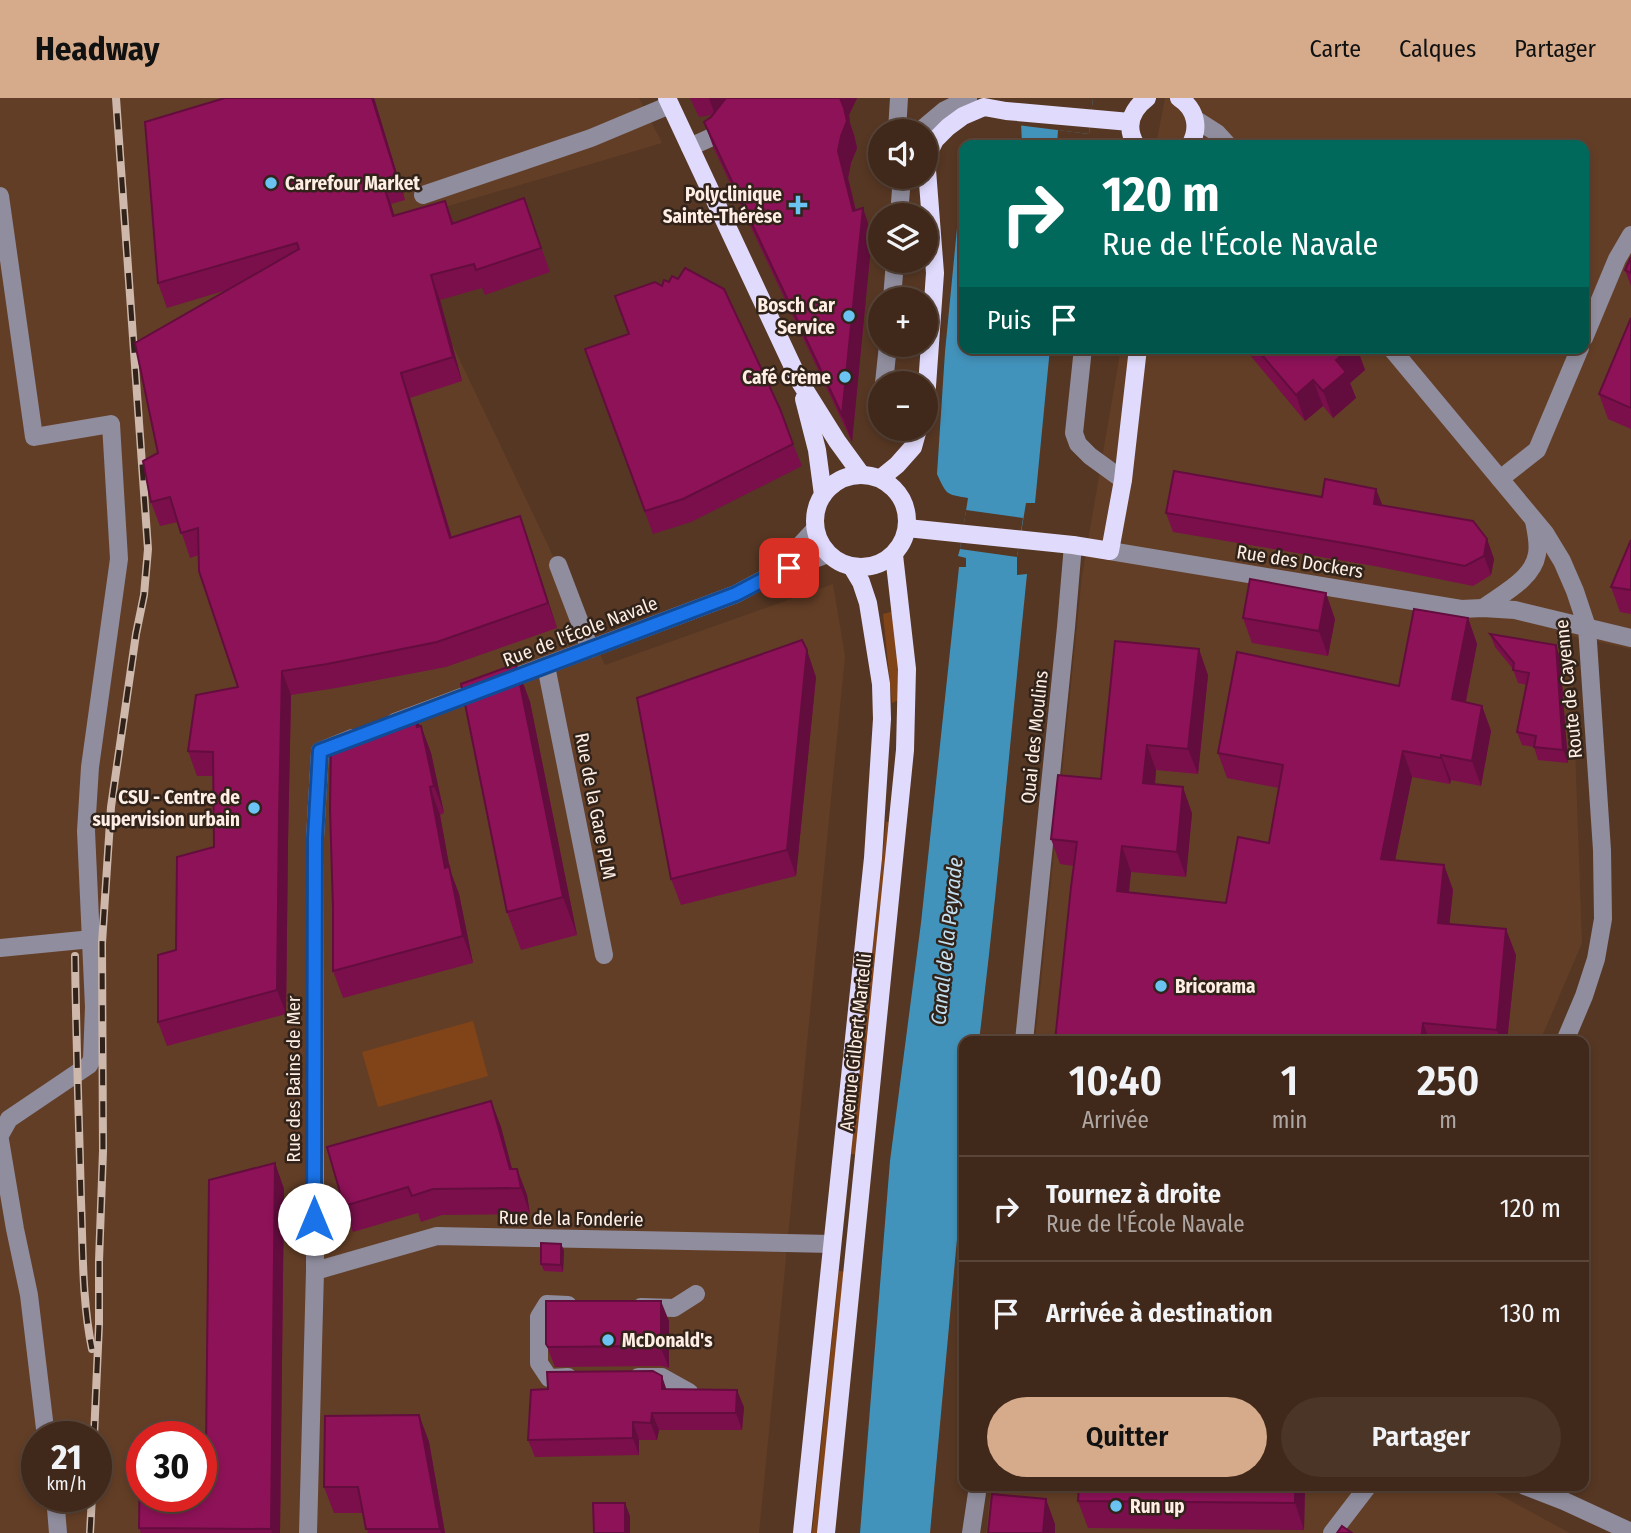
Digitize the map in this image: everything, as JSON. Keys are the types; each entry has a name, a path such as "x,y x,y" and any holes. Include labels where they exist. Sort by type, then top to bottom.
{"main road":[{"path":"1134,140 1130,133 1133,112 1147,98"},
{"path":"1179,98 1195,110 1196,129 1192,140"},
{"path":"668,101 800,382 860,474"},
{"path":"928,371 935,273 927,170 930,150 935,140 963,116 973,101 1006,111 1130,122"},
{"path":"907,528 1110,551 1123,480 1137,354"},
{"path":"800,382 817,450 823,495"},
{"path":"881,478 897,465 915,441"},
{"path":"860,474 881,478 891,484 905,504 908,516 903,542 894,555 881,563 852,567 839,562 828,554 820,542 815,517 817,506 833,484 846,477 860,474"},
{"name":"Avenue Gilbert Martelli","path":"826,1533 905,750 906,669 894,555"},
{"name":"Avenue Gilbert Martelli","path":"802,1533 873,858 882,719 881,684 868,603 861,582 852,567"}],"street":[{"path":"690,147 712,137 743,98"},
{"path":"898,119 899,98"},
{"path":"423,195 591,138 668,101"},
{"path":"934,119 945,110 973,101"},
{"path":"1195,110 1223,140"},
{"path":"0,196 34,437 111,424 119,559 90,767 86,831 94,1007 92,1059 89,1065 9,1119 0,1135"},
{"path":"1589,326 1617,259 1631,235"},
{"path":"1082,354 1074,433 1078,444 1090,456 1123,480"},
{"name":"Route de Cayenne","path":"1396,354 1545,533 1562,561 1587,627 1602,849 1603,919 1596,958 1567,1036"},
{"path":"1500,480 1537,450 1577,354"},
{"path":"1483,608 1524,577 1534,566 1538,552 1533,518"},
{"name":"Rue de l'École Navale","path":"774,574 816,529"},
{"name":"Quai des Moulins","path":"1025,1036 1073,545"},
{"name":"Rue des Dockers","path":"1110,551 1461,609 1515,610 1631,638"},
{"name":"Rue de l'École Navale","path":"320,751 736,594 774,574 828,554"},
{"path":"558,565 590,649"},
{"name":"Rue de la Gare PLM","path":"546,666 604,955"},
{"name":"Rue des Bains de Mer","path":"308,1533 315,1271 315,838 320,751"},
{"path":"0,948 92,939"},
{"path":"0,1140 29,1294 44,1421"},
{"name":"Rue de la Fonderie","path":"315,1271 437,1236 832,1244"},
{"path":"628,1307 674,1308 696,1293"},
{"path":"586,1377 549,1378 538,1363 539,1317 547,1304 587,1306"},
{"path":"624,1377 662,1377 689,1392"},
{"path":"971,1533 977,1491"},
{"path":"1332,1533 1363,1491"},
{"path":"1538,1491 1631,1532"},
{"path":"56,1512 58,1533"}],"shaded area":[{"path":"0,98 639,98 662,143 394,222 605,665 833,584 845,656 759,1533 0,1533"},
{"path":"1165,98 1631,98 1631,649 1571,636 1582,943 1542,1036 1036,1036 1082,576 1120,354 1589,354 1589,140 1157,140"},
{"path":"898,610 899,700 892,703 883,614"},
{"path":"886,822 892,822 859,1155 851,1154"},
{"path":"473,1021 488,1076 378,1107 362,1052"},
{"path":"839,1271 847,1272 821,1533 812,1533"},
{"path":"990,1491 1492,1491 1570,1533 986,1533"}],"water":[{"path":"1020,98 1093,98 1089,134 1058,130 1057,140 1022,140"},
{"name":"Canal de la Peyrade","path":"959,208 959,354 1049,354 1035,503 1026,503 1017,557 1017,575 1027,574 980,1036 959,1036 959,1217 930,1533 860,1533 890,1161 921,923 959,567 966,567 966,558 958,556 968,498 948,492 937,474"}],"pier":[{"path":"1016,98 1093,98 1089,134 1017,125"},
{"path":"966,510 1023,518 1017,557 960,549"}],"building":[{"path":"225,98 372,98 396,175 382,180 393,216 445,201 452,224 524,198 541,248 476,270 474,264 431,275 453,357 401,373 450,538 520,516 548,603 437,642 282,671 277,990 158,1022 158,955 176,950 177,857 214,847 213,752 188,751 196,695 238,687 199,571 198,528 181,533 170,497 151,502 143,461 158,453 135,343 299,249 297,243 158,283 145,122"},
{"name":"Polyclinique Sainte-Thérèse","path":"726,98 840,98 844,108 847,121 838,151 853,211 863,208 842,415 704,122"},
{"path":"1631,257 1631,273 1625,270"},
{"path":"685,268 724,289 780,409 793,444 683,499 645,511 585,349 629,334 615,296 655,282 662,286 664,280 669,282 672,276 678,279"},
{"path":"1631,318 1631,408 1599,394"},
{"path":"1261,354 1343,354 1336,360 1346,372 1323,391 1313,380 1296,395"},
{"path":"1174,471 1322,497 1325,479 1376,489 1374,504 1473,521 1487,539 1484,556 1465,566 1166,513"},
{"path":"1631,540 1631,590 1611,587"},
{"path":"1250,579 1326,593 1319,631 1243,618"},
{"path":"1414,609 1468,618 1452,699 1482,706 1472,761 1403,751 1381,859 1444,865 1438,923 1506,929 1497,1030 1423,1023 1422,1036 1056,1036 1077,842 1051,839 1058,775 1101,779 1115,641 1199,649 1188,749 1147,745 1143,783 1183,787 1177,852 1122,846 1117,891 1226,903 1238,837 1269,843 1283,765 1218,753 1237,652 1399,686"},
{"path":"1490,634 1556,645 1563,750 1534,747 1536,736 1517,732 1529,673 1513,670 1514,663"},
{"path":"802,640 807,650 787,850 671,879 637,698"},
{"path":"516,664 563,897 507,912 461,684"},
{"path":"415,713 417,727 421,726 434,786 430,787 445,868 449,866 463,936 333,971 331,744"},
{"path":"491,1101 510,1169 517,1169 521,1188 433,1189 412,1196 408,1187 344,1206 327,1147"},
{"path":"275,1163 271,1529 139,1528 139,1512 217,1512 217,1421 206,1421 209,1180"},
{"path":"541,1243 561,1244 561,1265 541,1264"},
{"path":"546,1301 661,1301 661,1348 548,1347"},
{"path":"653,1371 662,1376 662,1389 737,1390 736,1413 652,1413 651,1423 633,1422 633,1438 528,1440 531,1390 548,1389 547,1372"},
{"path":"419,1415 440,1529 366,1529 358,1487 324,1487 325,1416"},
{"path":"1079,1491 1295,1491 1295,1503 1078,1501"},
{"path":"992,1494 1046,1499 1043,1533 988,1533"},
{"path":"593,1503 625,1503 625,1533 594,1533"},
{"path":"1342,1526 1352,1533 1337,1533"}],"railway":[{"path":"95,1421 103,1151 102,943 111,807 144,595 148,549 116,98"},
{"path":"75,956 83,1275 92,1349"},
{"path":"90,1533 91,1512"}],"place":[{"name":"Carrefour Market","path":"271,183"},
{"name":"Polyclinique Sainte-Thérèse","path":"798,205"},
{"name":"Bosch Car Service","path":"849,316"},
{"name":"Café Crème","path":"845,377"},
{"name":"CSU - Centre de supervision urbain","path":"254,808"},
{"name":"Bricorama","path":"1161,986"},
{"name":"McDonald's","path":"608,1340"},
{"name":"Run up","path":"1116,1506"}],"route":[{"path":"314,1219 315,838 320,751 736,594 789,568"}]}
